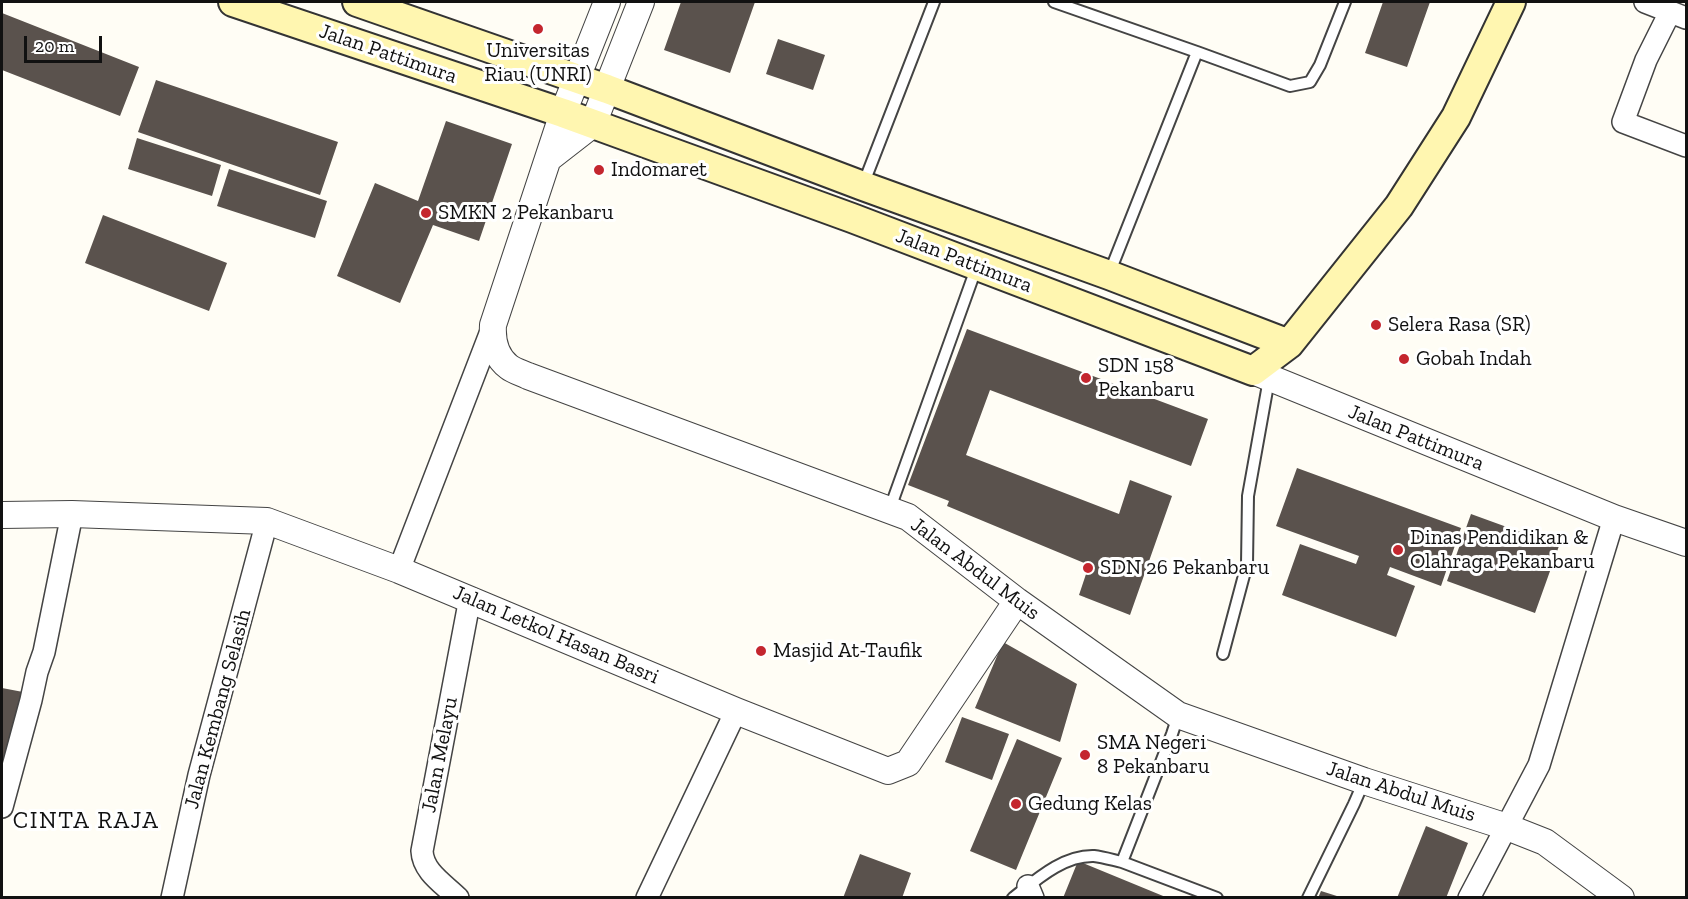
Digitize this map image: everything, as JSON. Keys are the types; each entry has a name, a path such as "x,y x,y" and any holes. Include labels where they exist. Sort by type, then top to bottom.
{"main road":[{"name":"Jalan Pattimura","path":"232,2 563,112 852,218 1261,375"},
{"name":"Jalan Pattimura","path":"357,2 607,89 1289,344"},
{"path":"1261,375 1289,344 1405,196 1456,117 1511,2"},
{"path":"852,218 863,186"}],"street":[{"name":"Jalan Abdul Muis","path":"607,2 563,112 493,325 492,339 498,354 509,367 908,518 1017,601 1178,715 1545,842 1621,897"},
{"path":"548,159 593,124 641,2"},
{"path":"1645,2 1678,15 1646,60 1623,122 1686,146"},
{"path":"399,570 493,325"},
{"name":"Jalan Pattimura","path":"1261,375 1614,518 1686,543"},
{"path":"2,807 44,652 72,514"},
{"name":"Jalan Letkol Hasan Basri","path":"2,515 72,514 267,521 470,598 736,711 888,771 908,763 1017,601"},
{"path":"1469,897 1539,765 1614,518"},
{"name":"Jalan Kembang Selasih","path":"172,897 199,775 267,521"},
{"name":"Jalan Melayu","path":"458,897 427,868 422,851 470,598"},
{"path":"647,897 736,711"}],"lane":[{"path":"863,186 934,2"},
{"path":"1054,2 1290,86 1310,82 1320,65 1345,2"},
{"path":"1109,275 1197,52"},
{"path":"889,511 977,266"},
{"path":"1223,654 1247,564 1248,496 1261,375"},
{"path":"1122,862 1178,715"},
{"path":"1308,897 1364,781"},
{"path":"1024,894 1069,860 1093,856 1122,862 1217,897"}],"building":[{"path":"681,2 755,2 730,73 664,50"},
{"path":"1383,2 1430,2 1407,67 1365,53"},
{"path":"2,13 139,67 120,116 2,70"},
{"path":"778,39 825,55 813,90 766,74"},
{"path":"156,80 338,142 320,195 138,132"},
{"name":"SMKN 2 Pekanbaru","path":"446,121 512,144 479,241 433,225 400,303 337,276 375,183 418,201"},
{"path":"137,138 221,165 212,196 128,169"},
{"path":"229,169 327,201 315,238 217,206"},
{"path":"103,215 227,263 209,311 85,263"},
{"path":"967,329 1208,419 1191,466 990,390 966,455 1119,514 1130,480 1172,496 1130,615 1079,595 1089,565 947,506 949,501 908,485"},
{"name":"Dinas Pendidikan & Olahraga Pekanbaru","path":"1297,468 1461,528 1441,586 1390,567 1387,575 1415,586 1396,637 1282,595 1300,544 1356,564 1359,556 1276,526"},
{"path":"1471,514 1559,546 1535,613 1447,581"},
{"path":"1003,642 1077,684 1060,742 975,708"},
{"path":"2,688 23,692 5,769 2,769"},
{"path":"962,717 1009,734 992,780 945,762"},
{"name":"Gedung Kelas","path":"1017,739 1062,758 1016,870 970,851"},
{"path":"1426,826 1468,843 1446,898 1397,898"},
{"path":"860,854 911,873 902,898 843,898"},
{"path":"1078,861 1168,898 1063,898"},
{"path":"1321,891 1340,897 1340,898 1318,898"}],"place":[{"name":"Universitas Riau (UNRI)","path":"538,29"},
{"name":"Indomaret","path":"599,170"},
{"name":"SMKN 2 Pekanbaru","path":"426,213"},
{"name":"Selera Rasa (SR)","path":"1376,325"},
{"name":"Gobah Indah","path":"1404,359"},
{"name":"SDN 158 Pekanbaru","path":"1086,378"},
{"name":"Dinas Pendidikan & Olahraga Pekanbaru","path":"1398,550"},
{"name":"SDN 26 Pekanbaru","path":"1088,568"},
{"name":"Masjid At-Taufik","path":"761,651"},
{"name":"SMA Negeri 8 Pekanbaru","path":"1085,755"},
{"name":"Gedung Kelas","path":"1016,804"}],"district":[{"name":"CINTA RAJA","path":"86,821"}]}
